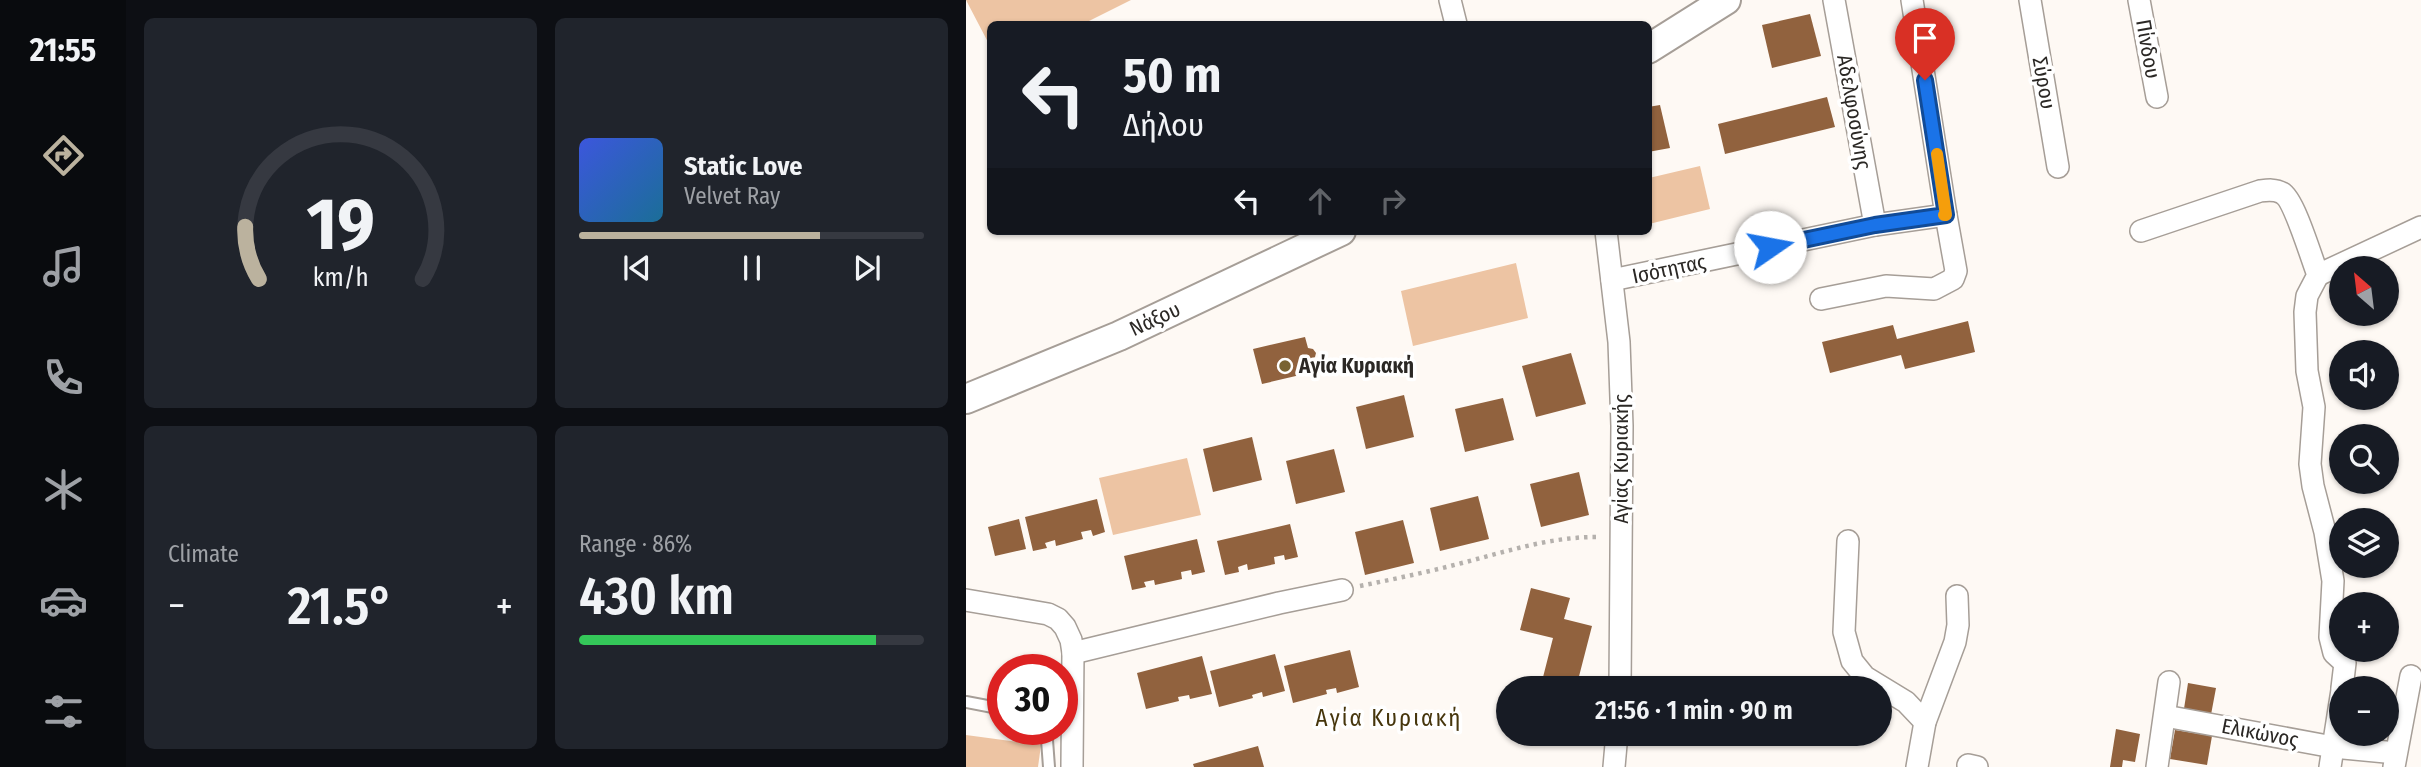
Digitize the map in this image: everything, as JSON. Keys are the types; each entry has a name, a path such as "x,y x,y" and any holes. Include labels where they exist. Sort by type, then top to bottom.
{"street":[{"path":"1450,0 1455,21"},
{"path":"1652,46 1726,0"},
{"name":"Αδελφοσύνης","path":"1834,0 1875,225"},
{"path":"1821,299 1886,286 1934,289 1954,279 1956,271 1912,0"},
{"name":"Σύρου","path":"2030,0 2058,167"},
{"name":"Πίνδου","path":"2139,0 2157,97"},
{"path":"2141,231 2272,189 2283,193 2292,205 2318,275"},
{"name":"Ισότητας","path":"1612,280 1875,225 1946,215"},
{"path":"2344,676 2345,663 2334,653 2330,637 2333,581 2310,464 2314,407 2307,371 2307,296 2318,275 2421,227"},
{"name":"Νάξου","path":"966,399 1119,336 1333,235"},
{"name":"Αγίας Κυριακής","path":"1606,235 1619,342 1622,426 1620,676"},
{"path":"1848,541 1844,632 1852,661 1865,677 1906,702 1925,722"},
{"path":"1073,653 1342,590"},
{"path":"1917,767 1925,722 1955,642 1958,625 1957,596"},
{"path":"966,600 1053,616 1069,633 1073,653 1072,767"},
{"path":"2395,760 2411,676"},
{"path":"2157,767 2169,682"},
{"name":"Ελικώνος","path":"2165,716 2332,757 2395,760"},
{"path":"1614,767 1616,746"}],"lane":[{"path":"966,702 987,706"},
{"path":"1047,745 1049,767"}],"path":[{"path":"1342,590 1537,543 1577,536 1620,537"}],"shaded area":[{"path":"966,0 1131,0 1089,21 987,21 987,40"},
{"path":"1700,166 1710,209 1652,223 1652,177"},
{"path":"1516,263 1528,318 1413,346 1401,291"},
{"path":"1187,458 1201,515 1113,535 1099,478"},
{"path":"966,735 987,738 987,745 1041,745 1038,767 966,767"}],"building":[{"path":"1810,14 1821,56 1772,68 1762,25"},
{"path":"1827,97 1835,127 1725,154 1718,124"},
{"path":"1660,105 1670,148 1652,151 1652,106"},
{"path":"1968,321 1975,352 1905,369 1901,355 1830,373 1822,342 1893,325 1897,339"},
{"name":"Αγία Κυριακή","path":"1305,337 1308,348 1316,353 1310,360 1313,372 1262,384 1253,349"},
{"path":"1571,353 1586,404 1536,417 1522,366"},
{"path":"1404,395 1414,437 1366,449 1356,407"},
{"path":"1503,398 1514,440 1465,452 1455,409"},
{"path":"1252,437 1262,480 1213,492 1203,449"},
{"path":"1334,449 1345,492 1296,504 1286,461"},
{"path":"1579,472 1589,515 1541,527 1530,484"},
{"path":"1478,496 1489,539 1440,551 1430,508"},
{"path":"1097,499 1105,532 1093,536 1091,530 1081,532 1083,539 1056,546 1055,540 1045,543 1047,548 1033,551 1025,517"},
{"path":"1019,519 1026,549 995,556 988,527"},
{"path":"1403,520 1414,563 1365,575 1355,532"},
{"path":"1290,524 1298,557 1285,560 1284,555 1274,557 1275,564 1248,570 1247,564 1238,567 1239,572 1225,575 1217,541"},
{"path":"1197,539 1205,572 1192,575 1191,570 1181,572 1182,579 1155,585 1154,580 1144,582 1146,587 1132,590 1124,556"},
{"path":"1531,588 1570,598 1564,619 1592,626 1579,676 1543,676 1553,638 1520,630"},
{"path":"1350,650 1359,687 1337,693 1336,688 1326,690 1327,694 1293,703 1284,666"},
{"path":"1275,654 1285,691 1263,697 1262,692 1252,695 1253,698 1219,707 1210,671"},
{"path":"1202,656 1212,694 1190,699 1189,695 1178,697 1179,701 1146,709 1137,673"},
{"path":"2188,683 2216,688 2210,720 2183,715"},
{"path":"2116,729 2140,734 2135,762 2123,760 2122,767 2110,767"},
{"path":"2175,730 2212,736 2207,765 2170,759"},
{"path":"1258,746 1264,767 1194,767 1193,764"}],"slow traffic":[{"path":"1937,154 1944,215"}],"place":[{"name":"Αγία Κυριακή","path":"1285,366"}],"district":[{"name":"Αγία Κυριακή","path":"1389,718"}],"route":[{"path":"1770,247 1875,225 1946,215 1925,80"}]}
